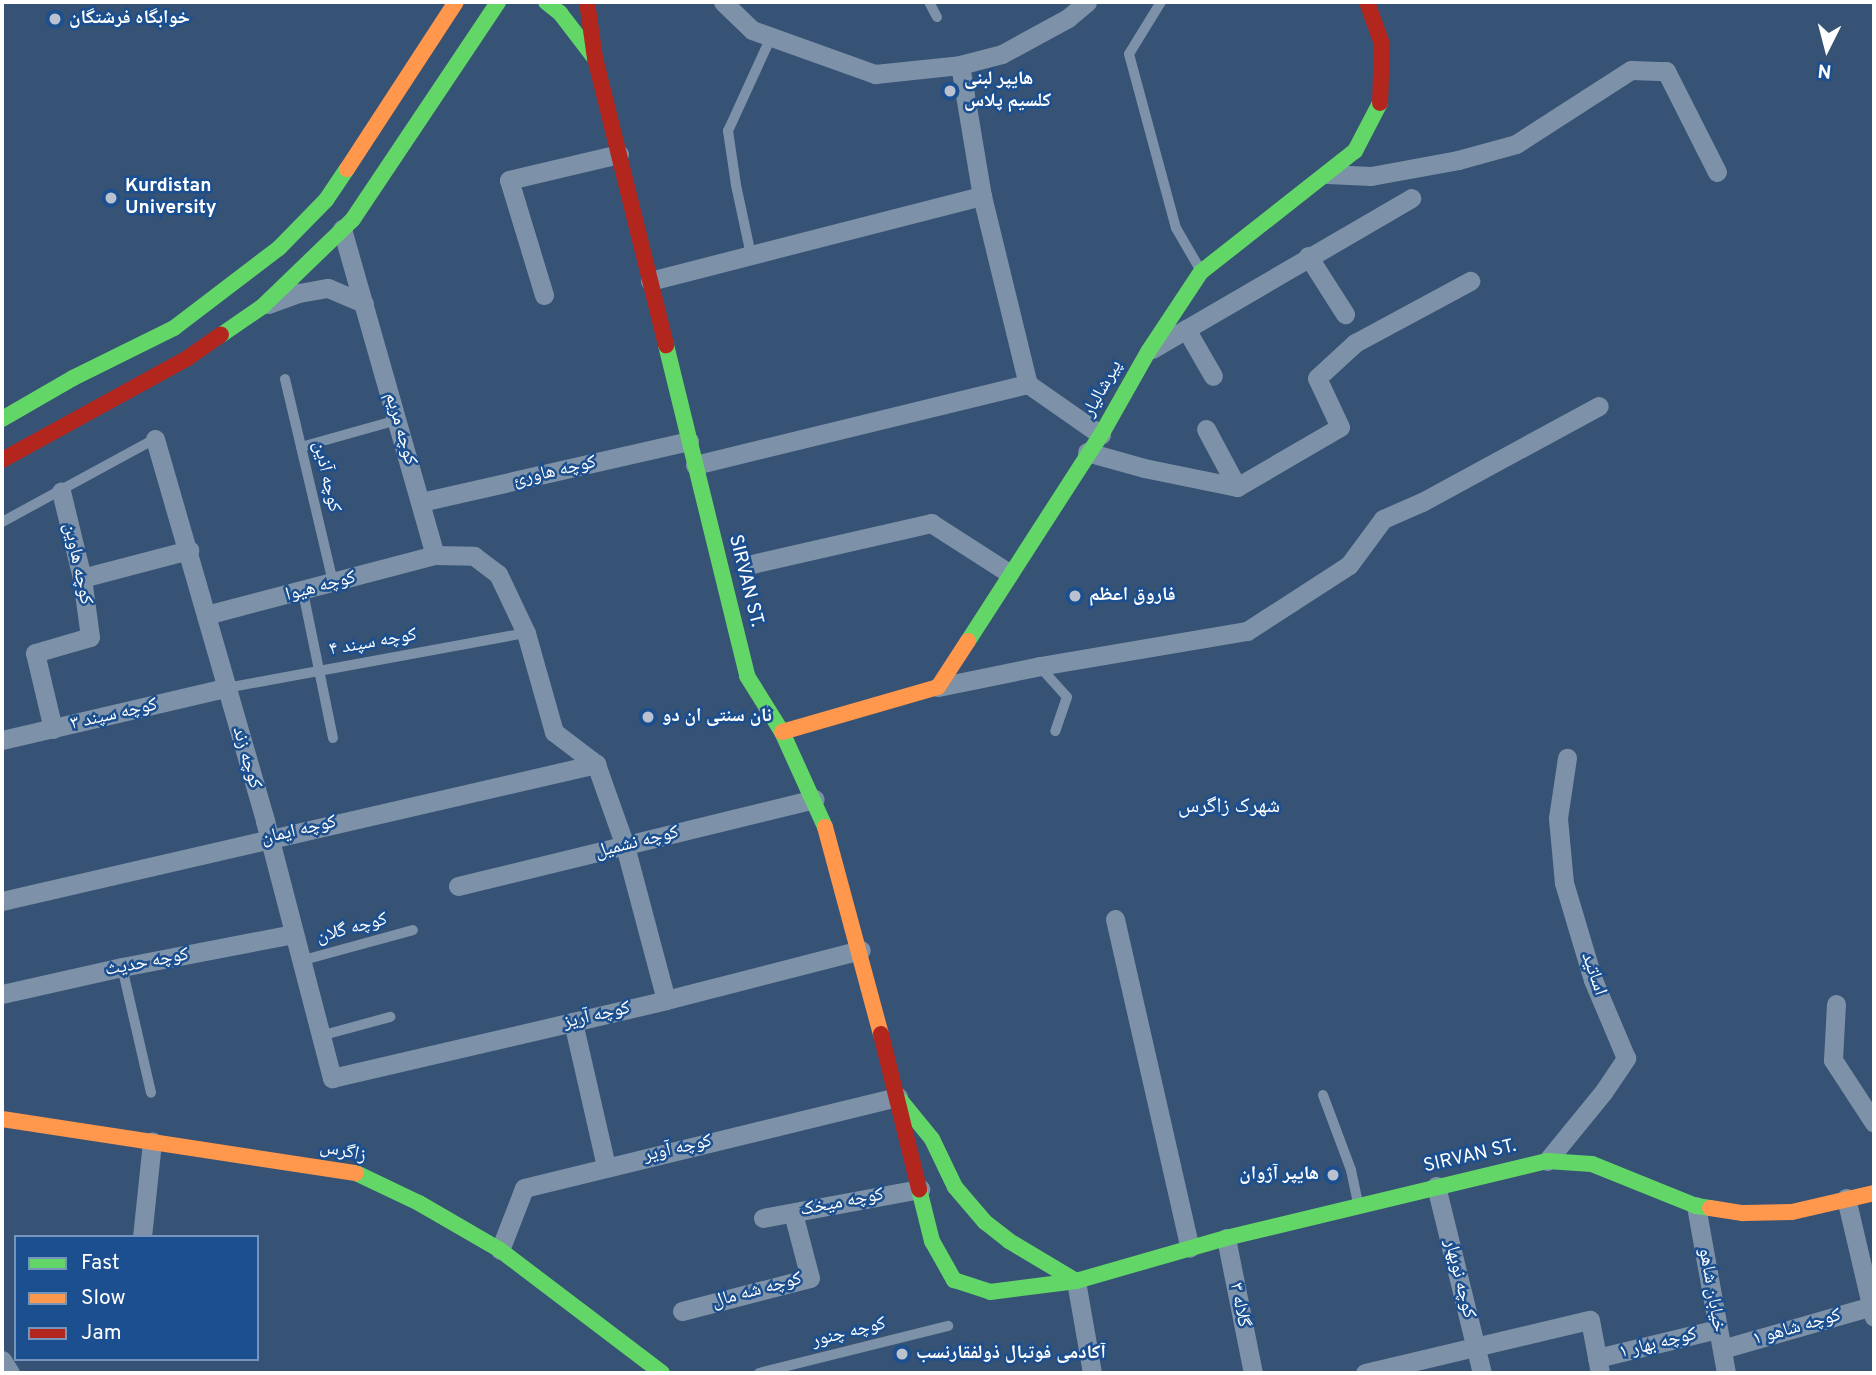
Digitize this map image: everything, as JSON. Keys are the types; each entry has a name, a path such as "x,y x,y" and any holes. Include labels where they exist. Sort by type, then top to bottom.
{"street":[{"path":"2,460 82,394 279,248 326,200 456,2"},
{"path":"2,419 189,357 262,306 342,229 387,172 498,2"},
{"path":"546,2 560,13 595,58"},
{"name":"SIRVAN ST.","path":"587,2 595,58 747,676 782,732 815,799 861,950 932,1241 954,1280 990,1292 1076,1281 1226,1238 1547,1161 1592,1164 1696,1206 1743,1213 1792,1212 1874,1193"},
{"path":"723,2 752,30 875,74 960,65 1002,54 1068,18 1087,2"},
{"name":"پیرشالیار","path":"938,687 1087,452 1101,435 1148,352 1201,272 1355,151 1381,102 1382,44 1367,2"},
{"path":"960,65 982,196 1028,384 1101,435"},
{"path":"1327,174 1371,176 1458,160 1516,144 1631,70 1667,71 1717,172"},
{"path":"544,295 509,180 619,154"},
{"path":"650,281 982,196"},
{"path":"1148,352 1411,198"},
{"name":"کوچه مریم","path":"342,229 435,555"},
{"path":"1308,256 1345,314"},
{"path":"1087,452 1144,468 1237,487 1340,427 1317,379 1355,343 1470,281"},
{"path":"262,306 299,293 328,288 363,303"},
{"path":"1186,329 1213,376"},
{"path":"695,465 1028,384"},
{"path":"782,732 938,687 1040,666 1247,631 1349,565 1383,519 1422,502 1599,406"},
{"path":"1206,429 1237,487"},
{"name":"کوچه زند","path":"155,439 189,550 269,838 332,1078"},
{"name":"کوچه هاورئ","path":"421,502 690,441"},
{"name":"کوچه هاوین","path":"53,729 35,653 90,637 82,578 61,491"},
{"path":"752,564 932,523 1009,573"},
{"path":"82,578 189,550"},
{"name":"کوچه هیوا","path":"206,615 334,584 435,555 474,556 498,574 526,633 554,733 596,764"},
{"name":"کوچه سپند ۳","path":"2,740 226,688"},
{"name":"اساتید","path":"1547,1161 1604,1091 1626,1058 1593,980 1564,883 1558,818 1567,758"},
{"path":"596,764 625,846 666,1000"},
{"name":"کوچه ایمان","path":"2,901 596,764"},
{"name":"کوچه نشمیل","path":"458,886 815,799"},
{"path":"1115,919 1190,1248"},
{"name":"کوچه حدیث","path":"2,994 122,967 293,934"},
{"name":"کوچه آریز","path":"332,1078 666,1000 861,950"},
{"path":"1836,1004 1833,1060 1874,1123"},
{"path":"573,1022 606,1166"},
{"name":"SIRVAN ST.","path":"898,1097 920,1121 955,1187 985,1222 1009,1241 1076,1281"},
{"name":"کوچه آویر","path":"500,1250 524,1188 898,1097"},
{"name":"زاگرس","path":"2,1119 358,1173 419,1203 500,1250 662,1373"},
{"path":"142,1235 152,1142"},
{"name":"کوچه نوبهار","path":"1436,1186 1482,1373"},
{"name":"کوچه میخک","path":"763,1218 920,1189"},
{"path":"1846,1198 1873,1311"},
{"name":"خیابان شاهو","path":"1696,1206 1726,1373"},
{"name":"کوچه شه مال","path":"682,1311 810,1278 793,1213"},
{"name":"گلاله ۳","path":"1226,1238 1252,1373"},
{"path":"1076,1281 1092,1373"},
{"name":"کوچه شاهو ۱","path":"1722,1349 1873,1311"},
{"path":"1365,1373 1590,1320 1599,1366"},
{"name":"کوچه بهار ۱","path":"1599,1366 1718,1329"},
{"path":"2,1360 10,1373"}],"lane":[{"path":"929,2 937,17"},
{"path":"1161,2 1129,54 1176,228 1201,272"},
{"path":"751,255 736,185 729,131 771,37"},
{"name":"کوچه آذین","path":"285,379 334,584"},
{"path":"301,447 397,419"},
{"path":"2,523 155,439"},
{"path":"303,592 333,738"},
{"name":"کوچه سپند ۴","path":"226,688 526,633"},
{"path":"1040,666 1067,697 1055,731"},
{"name":"کوچه گلان","path":"300,961 413,930"},
{"path":"122,967 151,1093"},
{"path":"320,1036 390,1017"},
{"path":"1323,1095 1351,1170 1359,1205"},
{"name":"کوچه چنور","path":"760,1373 948,1326"}],"traffic: fast":[{"path":"221,335 263,306 353,219 498,2"},
{"path":"546,2 560,13 593,56"},
{"path":"968,641 1101,435 1148,352 1201,272 1355,151 1380,103"},
{"path":"2,419 73,378 174,328 279,248 326,200 347,169"},
{"path":"666,345 747,676 782,732 825,827"},
{"path":"901,1101 932,1139 955,1187 985,1222 1009,1241 1076,1281"},
{"path":"919,1189 932,1241 954,1280 990,1292 1076,1281 1226,1238 1547,1161 1592,1164 1696,1206 1710,1208"},
{"path":"356,1173 419,1203 500,1250 662,1373"}],"traffic: slow":[{"path":"347,169 456,2"},
{"path":"782,732 938,687 968,641"},
{"path":"825,827 881,1034"},
{"path":"2,1119 356,1173"},
{"path":"1710,1208 1743,1213 1792,1212 1874,1193"}],"traffic: jam":[{"path":"587,2 595,58 666,345"},
{"path":"1367,2 1382,44 1380,103"},
{"path":"2,460 189,357 221,335"},
{"path":"881,1034 919,1189"}],"place":[{"name":"خوابگاه فرشتگان","path":"55,19"},
{"name":"هایپر لبنی کلسیم پلاس","path":"950,91"},
{"name":"Kurdistan University","path":"111,198"},
{"name":"فاروق اعظم","path":"1075,596"},
{"name":"نان سنتی ان دو","path":"648,717"},
{"name":"هایپر آژوان","path":"1333,1175"},
{"name":"آکادمی فوتبال ذولفقارنسب","path":"902,1354"}],"district":[{"name":"شهرک زاگرس","path":"1229,807"}]}
